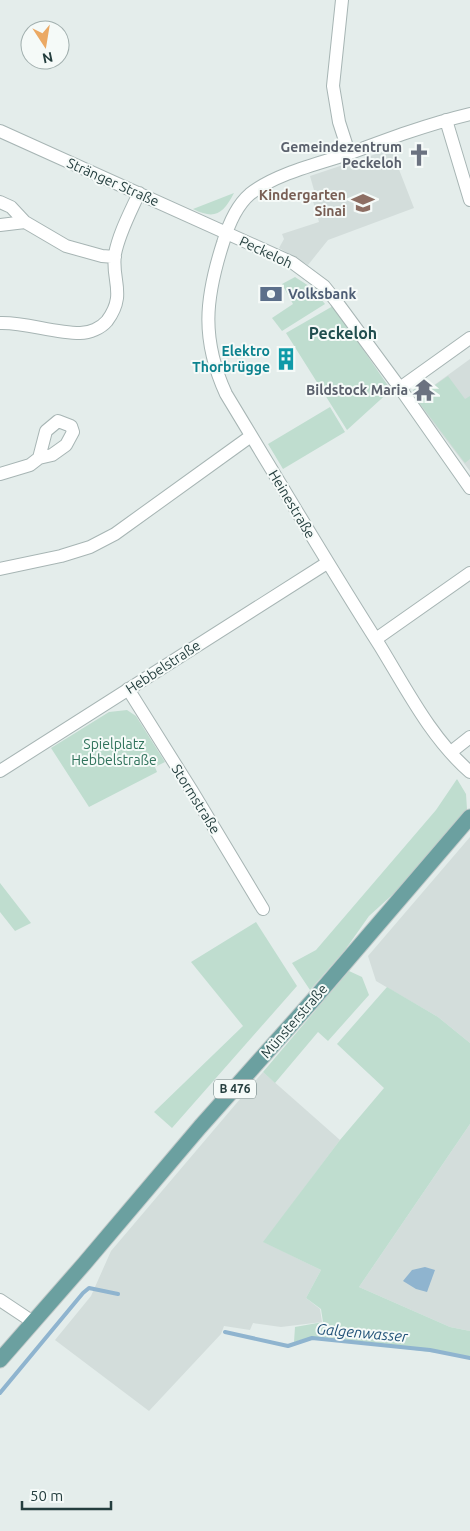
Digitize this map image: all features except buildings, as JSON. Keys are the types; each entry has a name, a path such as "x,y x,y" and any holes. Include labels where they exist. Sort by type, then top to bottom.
{"main road":[{"name":"Münsterstraße","path":"0,1360 470,818"}],"street":[{"path":"342,0 333,86 339,122 349,153"},
{"name":"Heinestraße","path":"470,114 446,120 305,168 260,186 240,205 226,233 214,273 208,304 208,331 218,376 226,394 327,563 376,639 422,716 470,772"},
{"path":"446,120 470,200"},
{"name":"Stränger Straße","path":"0,131 226,233"},
{"path":"0,323 82,333 102,327 115,310 118,291 115,257 118,242 139,193"},
{"path":"0,202 11,207 25,222 66,246 102,256 115,257"},
{"path":"0,225 25,222"},
{"name":"Peckeloh","path":"226,233 293,263 324,286 400,388 470,488"},
{"path":"400,388 470,338"},
{"path":"0,569 61,556 90,547 115,534 251,436"},
{"path":"0,474 30,465 39,458"},
{"name":"Hebbelstraße","path":"0,771 327,563"},
{"path":"376,639 470,573"},
{"name":"Stormstraße","path":"128,689 263,910"},
{"path":"451,752 470,737"},
{"path":"0,1300 33,1322"}],"shaded area":[{"name":"Kindergarten Sinai","path":"391,149 414,208 328,240 308,265 279,248 284,239 282,234 319,222 312,198 316,197 310,176"},
{"path":"470,359 470,471 417,402 413,390 419,384 426,391"},
{"path":"470,837 470,1043 438,1017 376,981 368,956"},
{"path":"263,1072 340,1140 264,1242 321,1270 306,1298 320,1309 322,1322 281,1327 253,1323 250,1330 224,1326 221,1334 149,1411 55,1340 91,1296 111,1251"},
{"path":"470,1124 470,1331 450,1327 359,1287"}],"green space":[{"path":"234,193 226,206 218,213 207,214 193,209"},
{"path":"295,277 312,288 325,304 282,331 272,318 293,304 282,284"},
{"path":"333,306 391,390 347,430 286,333"},
{"path":"448,376 465,399 470,396 470,459 465,463 414,396 413,391 419,384 425,392"},
{"path":"330,407 345,432 283,469 268,444"},
{"name":"Spielplatz Hebbelstraße","path":"127,710 136,716 165,762 155,767 157,772 89,807 51,748 109,712"},
{"path":"457,779 466,794 467,809 401,887 369,916 345,950 310,990 292,963 316,950 436,810"},
{"path":"0,883 31,923 15,931 0,912"},
{"path":"256,922 297,986 172,1128 154,1112 243,1026 191,962"},
{"path":"349,971 362,977 369,995 328,1041 318,1032 275,1083 263,1072"},
{"path":"387,987 438,1017 470,1043 470,1124 359,1287 450,1327 470,1331 470,1357 311,1337 294,1342 295,1327 323,1322 321,1309 306,1298 321,1270 263,1242 340,1140 384,1088 337,1044"}],"water":[{"path":"425,1267 435,1270 427,1292 416,1289 403,1281 412,1270"}],"waterway":[{"name":"Galgenwasser","path":"0,1393 83,1293 89,1288 118,1294"},
{"name":"Galgenwasser","path":"225,1332 288,1346 312,1338 430,1350 470,1358"}],"place":[{"name":"Gemeindezentrum Peckeloh","path":"419,155"},
{"name":"Kindergarten Sinai","path":"363,203"},
{"name":"Volksbank","path":"271,294"},
{"name":"Elektro Thorbrügge","path":"286,359"},
{"name":"Bildstock Maria","path":"424,390"}],"district":[{"name":"Peckeloh","path":"343,333"}]}
